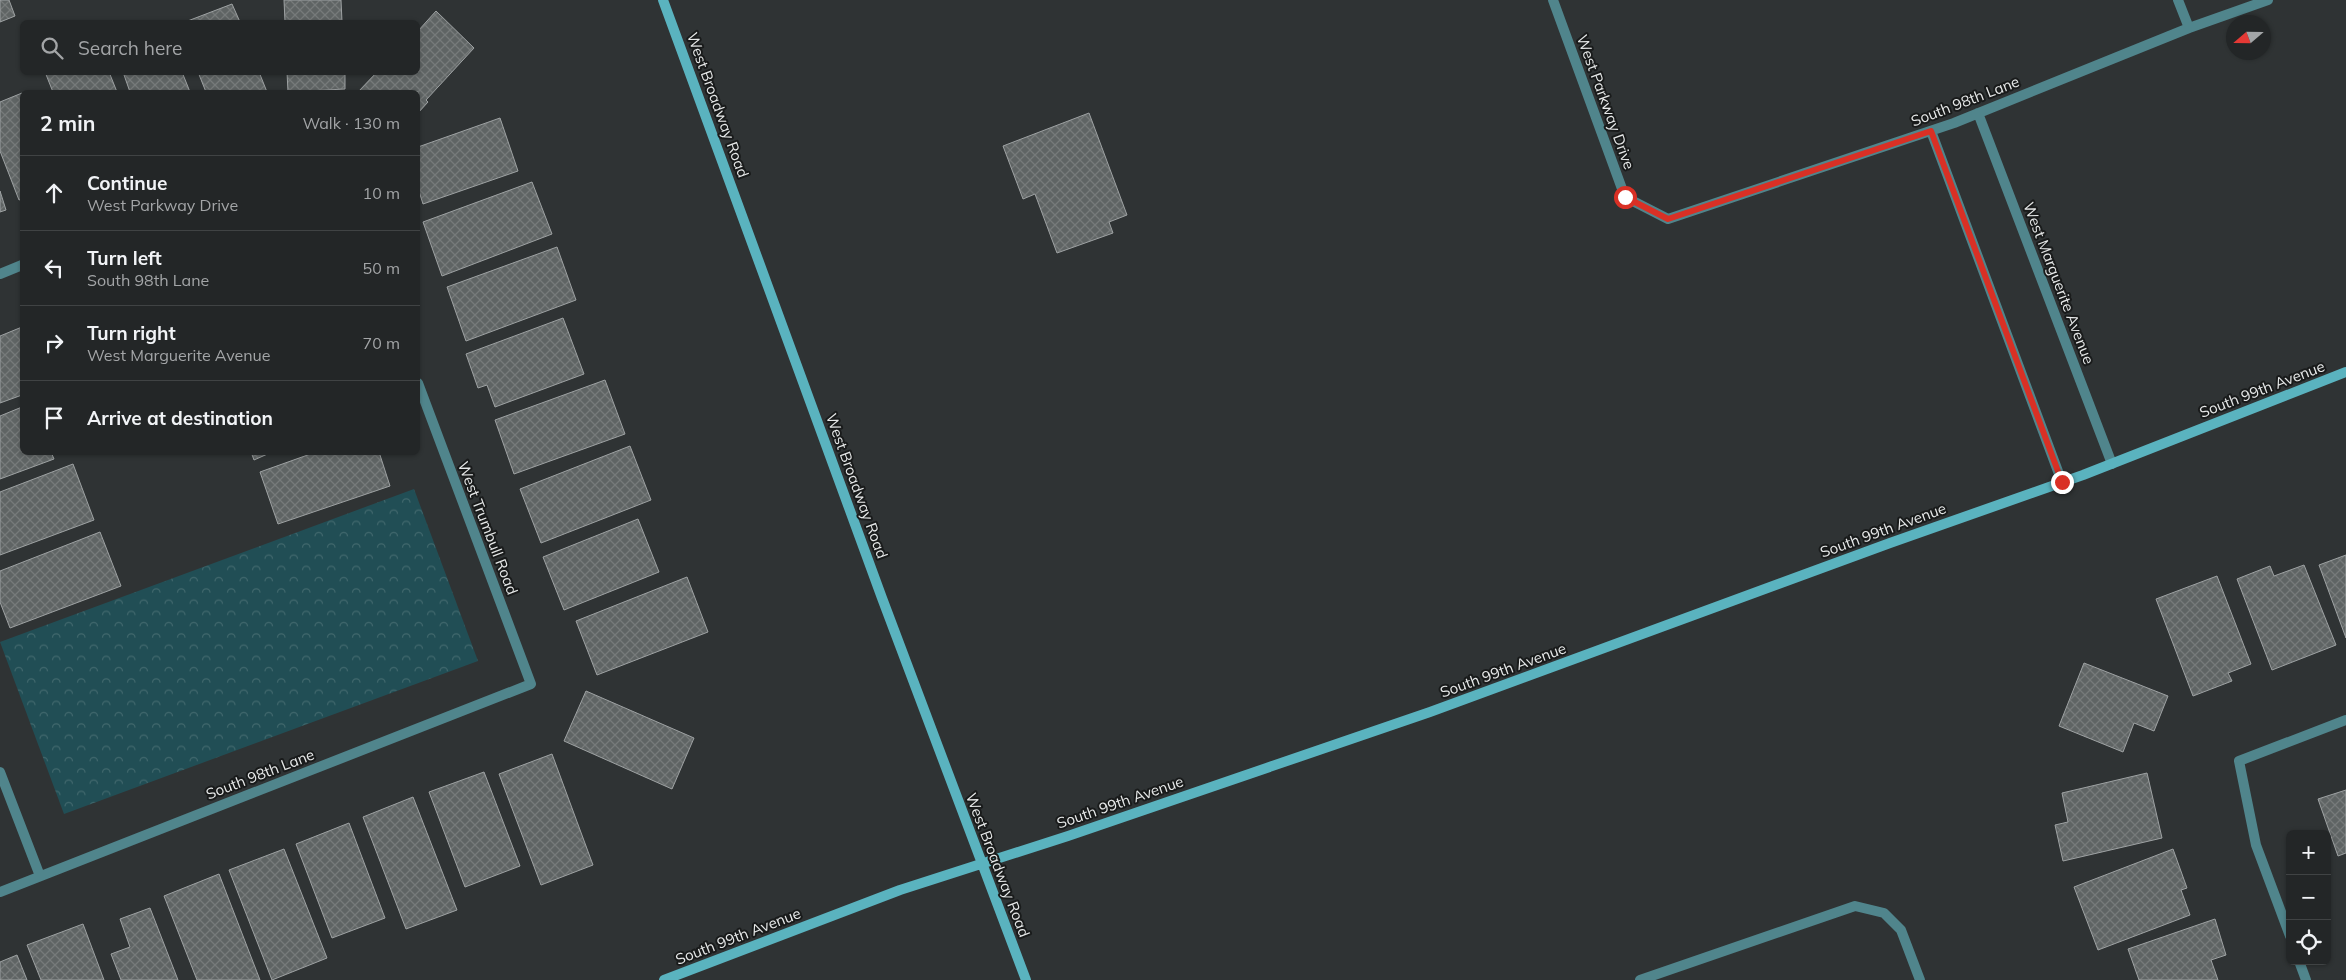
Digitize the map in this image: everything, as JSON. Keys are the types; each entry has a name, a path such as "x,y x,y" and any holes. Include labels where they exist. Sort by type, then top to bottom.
{"main road":[{"name":"West Broadway Road","path":"663,0 882,598 1026,980"},
{"name":"South 99th Avenue","path":"664,980 900,890 981,862 1068,836 1430,712 1880,546 2112,464 2346,372"}],"street":[{"name":"West Parkway Drive","path":"1553,0 1625,197 1668,219"},
{"path":"2178,0 2189,28"},
{"name":"South 98th Lane","path":"1668,219 1931,131 2189,28 2268,0"},
{"name":"West Marguerite Avenue","path":"1978,113 2112,464"},
{"path":"1931,131 2062,482"},
{"path":"0,274 20,266"},
{"name":"West Trumbull Road","path":"420,388 531,684"},
{"name":"South 98th Lane","path":"0,892 531,684"},
{"path":"2286,925 2256,845 2238,761 2346,720"},
{"path":"0,772 40,876"},
{"path":"1640,980 1855,906 1884,913 1901,930 1920,980"},
{"path":"2300,965 2306,980"}],"green space":[{"path":"414,489 478,661 64,814 0,642"}],"building":[{"path":"0,0 9,0 15,16 0,22"},
{"path":"284,0 341,0 342,20 285,20"},
{"path":"232,4 239,20 190,20"},
{"path":"436,11 474,48 426,100 428,102 420,111 420,90 360,90 374,75 420,75 420,29"},
{"path":"46,75 110,75 116,90 52,90"},
{"path":"124,75 183,75 189,90 129,90"},
{"path":"199,75 260,75 266,90 205,90"},
{"path":"287,75 345,75 345,89 288,90"},
{"path":"20,94 19,200 0,151 0,102"},
{"path":"1089,113 1127,215 1109,222 1113,233 1057,253 1035,194 1023,199 1003,146"},
{"path":"500,118 518,171 423,204 420,194 420,146"},
{"path":"532,182 552,234 442,276 423,222"},
{"path":"0,191 6,210 0,212"},
{"path":"557,247 576,300 466,341 447,287"},
{"path":"563,318 584,374 495,407 487,385 478,388 466,354"},
{"path":"20,328 20,396 0,403 0,336"},
{"path":"605,380 625,434 514,474 495,420"},
{"path":"20,408 20,455 52,455 54,459 0,479 0,416"},
{"path":"630,446 651,500 541,543 520,489"},
{"path":"252,455 265,455 254,460"},
{"path":"308,455 380,455 390,486 278,524 260,472"},
{"path":"73,464 94,520 0,555 0,492"},
{"path":"638,519 659,572 564,610 543,557"},
{"path":"100,532 121,586 10,628 0,602 0,571"},
{"path":"2346,555 2346,638 2319,565"},
{"path":"2304,565 2336,645 2272,670 2237,579 2270,566 2274,576"},
{"path":"2217,576 2251,664 2228,673 2232,681 2193,696 2156,599"},
{"path":"687,577 708,632 597,675 576,621"},
{"path":"2084,663 2168,696 2154,731 2134,723 2123,752 2059,726"},
{"path":"586,691 694,738 672,789 564,741"},
{"path":"552,754 593,865 541,885 499,774"},
{"path":"484,772 520,866 465,887 429,792"},
{"path":"2147,773 2162,838 2063,861 2055,825 2068,822 2062,793"},
{"path":"2346,790 2346,853 2338,856 2331,836 2331,830 2329,830 2318,799"},
{"path":"413,797 457,910 406,929 363,817"},
{"path":"349,823 385,918 332,938 296,844"},
{"path":"284,849 327,958 272,980 229,870"},
{"path":"2173,849 2187,888 2181,890 2190,915 2098,950 2074,887"},
{"path":"219,874 260,980 197,980 164,896"},
{"path":"150,908 178,980 121,980 111,954 130,947 120,919"},
{"path":"2215,919 2226,955 2211,960 2218,980 2139,980 2128,949"},
{"path":"83,924 104,980 41,980 27,945"},
{"path":"17,955 27,980 0,980 0,962"}],"route":[{"path":"1625,197 1668,219 1931,131 2062,482"}]}
